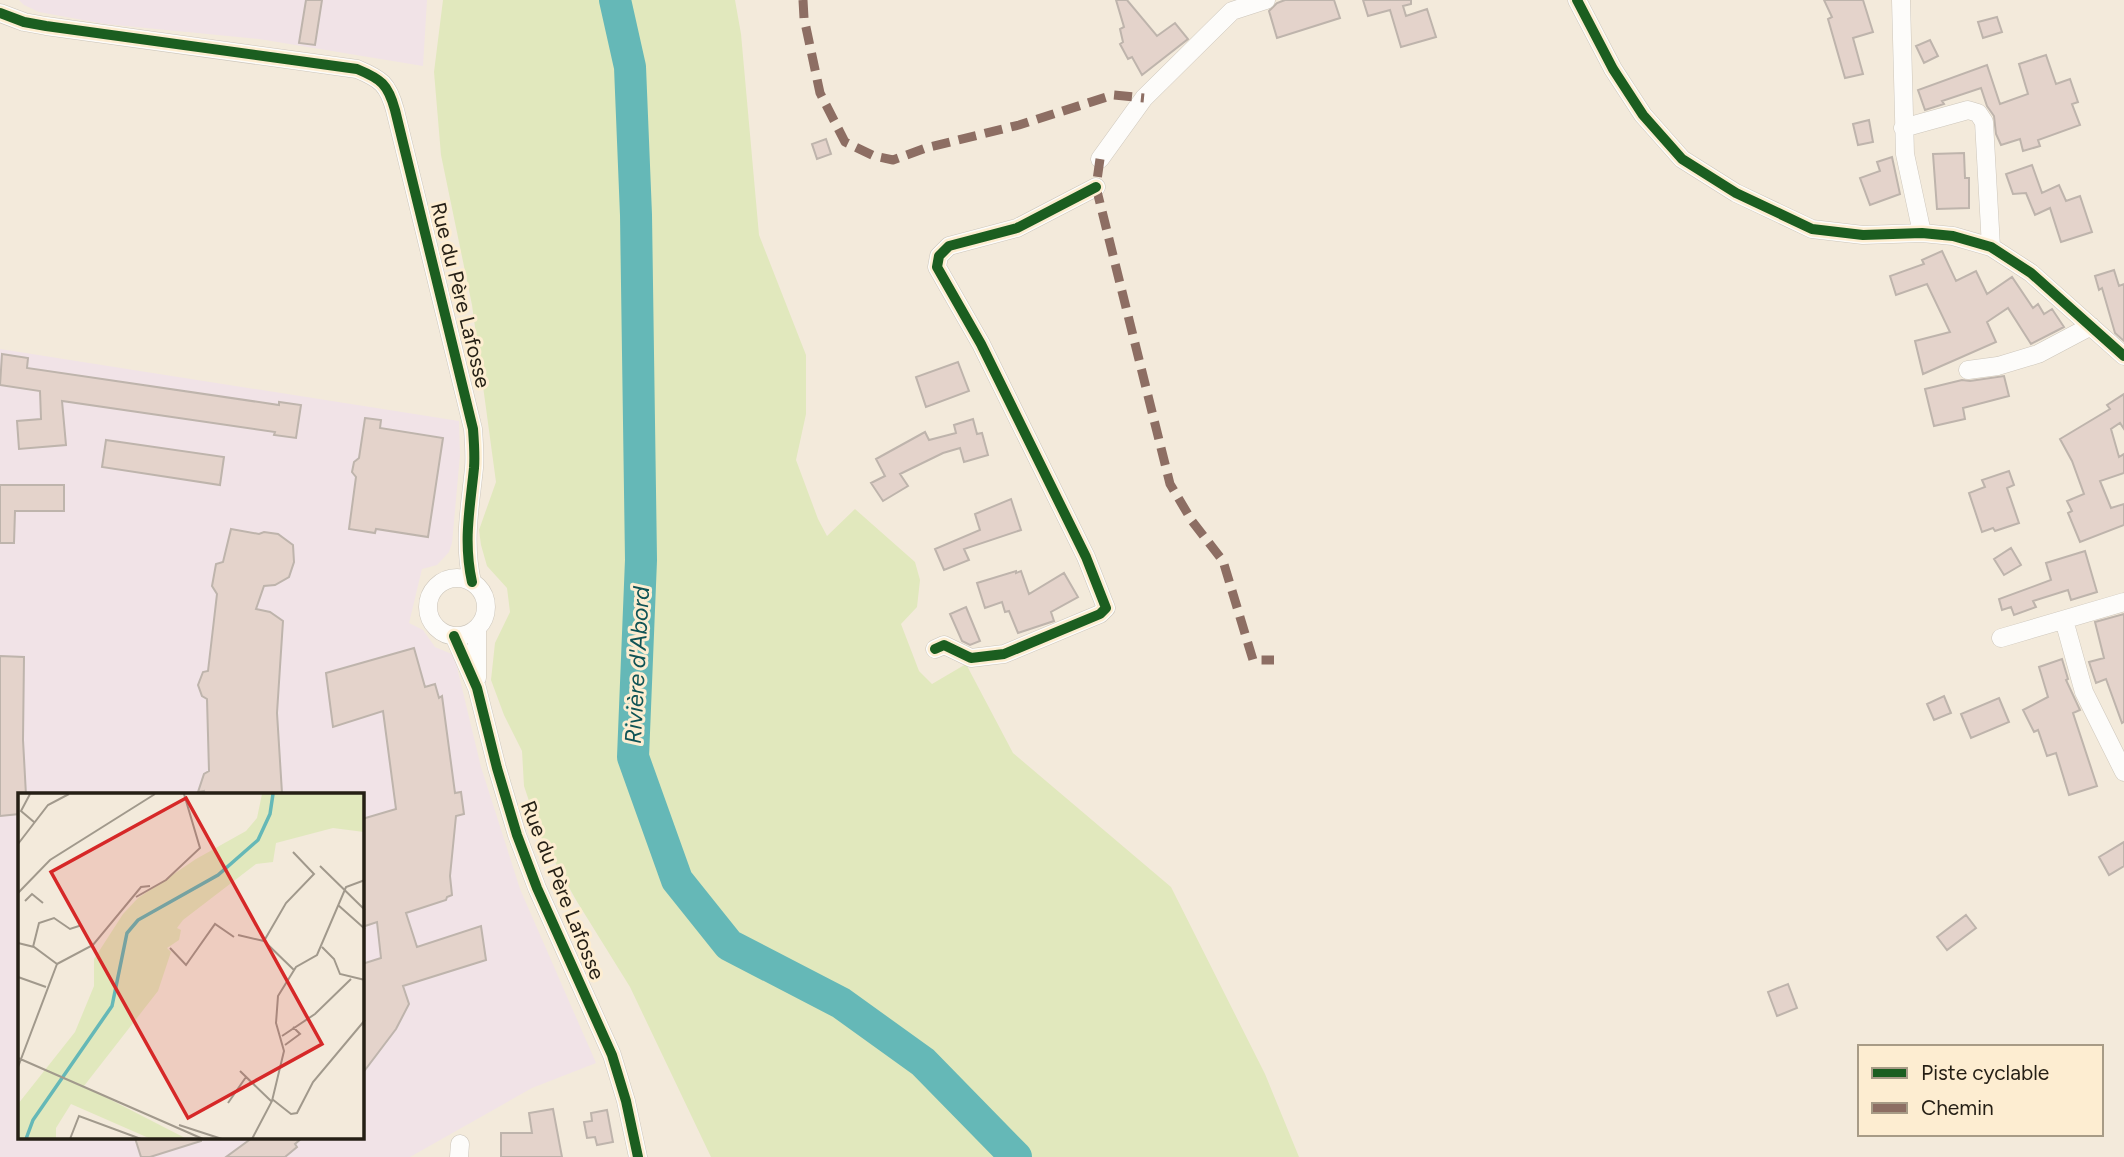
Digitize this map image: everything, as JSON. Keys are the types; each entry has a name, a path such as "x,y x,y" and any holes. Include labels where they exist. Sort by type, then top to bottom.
{"street":[{"path":"1100,159 1143,98 1229,6 1266,0"},
{"path":"1577,0 1613,69 1635,103 1682,159 1736,192 1812,229 1863,235 1922,233 1953,236 1992,247 2031,273 2124,356"},
{"path":"1901,0 1903,128 1907,170 1922,233"},
{"name":"Rue du Père Lafosse","path":"0,13 24,22 84,32 327,63 357,69 372,75 387,87 392,97 474,429 474,465 467,523 472,582"},
{"path":"1903,128 1968,110 1978,113 1984,122 1992,247"},
{"path":"935,649 944,645 971,658 1004,654 1100,614 1106,608 1086,557 999,381 937,267 939,256 949,246 1017,228 1096,187"},
{"path":"1968,370 1998,366 2038,354 2091,326"},
{"name":"Rue du Père Lafosse","path":"447,579 467,523"},
{"path":"456,577 472,582 479,587 486,604 483,621 470,633 454,636 436,628 428,609 429,598 435,588 447,579 456,577"},
{"path":"2001,638 2124,602"},
{"path":"2064,620 2084,692 2124,772"},
{"name":"Rue du Père Lafosse","path":"477,628 477,688"},
{"name":"Rue du Père Lafosse","path":"454,636 477,688 496,768 517,835 537,888 612,1055 626,1101 638,1157"}],"shaded area":[{"path":"19,0 427,0 423,66 259,39 105,24 39,12"},
{"path":"0,349 459,421 460,455 452,543 449,552 437,565 422,569 409,623 423,630 435,647 454,655 481,767 520,889 596,1063 532,1088 410,1157 0,1157"}],"green space":[{"path":"443,0 735,0 741,34 759,235 806,355 806,414 796,460 818,519 827,536 855,509 915,562 920,580 917,607 901,624 919,671 932,684 966,664 1013,753 1171,887 1265,1074 1299,1157 711,1157 630,987 541,837 524,786 522,751 491,680 495,643 510,612 507,588 487,566 479,530 496,482 472,305 441,155 434,72"}],"building":[{"path":"306,0 322,0 315,45 299,43"},
{"path":"1116,0 1127,0 1157,36 1175,23 1188,39 1142,75 1132,57 1128,59 1120,44 1123,42 1120,29 1124,27"},
{"path":"1285,0 1334,0 1340,18 1277,38 1269,11"},
{"path":"1363,0 1411,0 1411,4 1403,6 1406,16 1427,9 1436,37 1401,47 1390,10 1368,16"},
{"path":"1824,0 1863,0 1873,32 1853,38 1863,74 1845,78 1828,19 1832,17"},
{"path":"1997,17 2002,32 1983,38 1978,22"},
{"path":"1930,40 1938,56 1924,63 1916,46"},
{"path":"2046,55 2056,84 2070,79 2078,102 2072,104 2080,125 2038,140 2040,146 2023,151 2020,139 2001,145 1996,134 1994,116 1987,106 1981,88 1942,101 1944,104 1925,110 1918,90 1987,65 2000,104 2028,94 2019,64"},
{"path":"1869,120 1873,142 1858,145 1853,124"},
{"path":"826,139 831,154 817,159 812,144"},
{"path":"1964,153 1965,178 1969,178 1969,208 1937,209 1933,154"},
{"path":"1892,157 1900,194 1870,205 1860,178 1880,171 1877,162"},
{"path":"2032,165 2042,193 2059,185 2066,201 2080,196 2092,232 2061,242 2050,208 2035,215 2026,193 2013,194 2006,174"},
{"path":"1942,251 1956,281 1976,271 1987,294 2012,277 2033,308 2038,304 2044,314 2052,309 2064,327 2031,344 2008,308 1987,322 1996,342 1923,374 1915,341 1950,332 1927,284 1896,295 1890,276 1924,264 1922,260"},
{"path":"2114,270 2119,286 2124,284 2124,341 2115,333 2102,288 2099,290 2095,276"},
{"path":"2,354 28,358 27,368 279,405 279,402 301,405 296,438 274,435 275,432 62,401 66,445 19,449 17,421 41,419 40,391 0,385"},
{"path":"958,362 969,391 926,407 916,377"},
{"path":"2004,376 2009,396 1963,408 1965,419 1934,426 1925,389 1962,380"},
{"path":"2124,394 2124,429 2120,423 2111,429 2119,457 2124,454 2124,473 2100,481 2111,508 2124,504 2124,525 2080,542 2068,513 2072,511 2067,501 2084,494 2072,461 2060,439 2110,409 2107,405"},
{"path":"365,418 381,420 380,428 443,438 428,537 376,529 375,533 349,529 356,477 352,472 354,462 359,458"},
{"path":"973,419 977,434 982,433 988,455 964,462 960,448 943,453 900,474 908,486 883,501 871,483 885,476 876,459 925,432 929,440 956,433 954,425"},
{"path":"106,440 224,457 220,485 102,467"},
{"path":"2009,471 2014,485 2007,488 2019,523 1995,531 1993,528 1982,532 1969,493 1985,487 1982,480"},
{"path":"0,485 64,485 64,511 15,511 14,543 0,543"},
{"path":"1011,499 1021,530 964,549 969,560 944,570 935,549 980,530 975,514"},
{"path":"231,529 278,534 293,545 294,562 289,577 275,585 264,586 256,609 270,612 283,621 277,713 282,793 198,792 204,774 209,771 207,699 202,696 198,685 203,672 208,671 217,594 212,586 216,564 223,562"},
{"path":"2011,548 2021,565 2004,575 1994,559"},
{"path":"2085,551 2097,592 2071,600 2068,590 2033,601 2036,607 2014,615 2011,607 2002,610 1999,599 2051,580 2046,563"},
{"path":"1021,571 1029,594 1064,573 1078,597 1051,612 1054,621 1018,633 1002,602 985,608 977,583"},
{"path":"966,607 980,641 970,645 962,641 950,614"},
{"path":"2124,614 2122,723 2106,679 2096,683 2089,662 2104,658 2095,622"},
{"path":"414,648 425,687 435,684 439,698 442,696 455,793 461,792 464,814 456,816 450,876 452,895 446,900 406,913 417,947 481,926 486,960 403,986 409,1004 396,1029 364,1071 364,963 381,958 377,922 364,926 364,818 396,809 383,711 333,727 326,673"},
{"path":"0,656 24,657 23,740 26,793 18,793 18,814 0,816"},
{"path":"2062,659 2068,679 2066,680 2080,710 2073,713 2097,786 2069,795 2056,753 2047,756 2038,730 2034,732 2023,710 2048,697 2039,667"},
{"path":"1944,696 1951,713 1934,720 1927,704"},
{"path":"1999,698 2009,722 1971,738 1961,714"},
{"path":"2124,842 2124,866 2109,875 2099,857"},
{"path":"1966,915 1976,928 1947,950 1937,937"},
{"path":"1788,984 1797,1008 1777,1016 1768,992"},
{"path":"553,1109 562,1157 501,1157 501,1133 532,1133 529,1113"},
{"path":"607,1110 613,1142 597,1145 595,1137 587,1138 584,1122 592,1121 591,1113"},
{"path":"136,1140 201,1140 150,1157 141,1157"},
{"path":"249,1140 300,1140 295,1144 297,1147 285,1157 226,1157"}],"waterway":[{"name":"Rivière d'Abord","path":"615,0 630,67 636,215 641,560 633,757 677,880 729,945 841,1003 923,1062 1016,1157"}],"marked path":[{"path":"803,0 804,18 820,93 845,142 874,156 893,160 926,148 1019,125 1113,95 1144,98"},
{"path":"1100,159 1096,187 1170,484 1192,521 1223,561 1253,660 1274,660"}],"cycle path":[{"path":"1577,0 1613,69 1643,115 1682,159 1736,193 1812,229 1863,235 1922,233 1953,236 1991,247 2031,273 2124,356"},
{"path":"0,13 24,22 46,26 357,69 372,76 386,88 395,110 473,429 474,463 468,538 472,582"},
{"path":"935,649 944,645 971,658 1004,654 1100,614 1106,608 1086,557 981,344 937,267 939,256 949,246 1017,228 1096,187"},
{"path":"454,636 477,688 517,835 537,888 612,1055 626,1101 638,1157"}]}
